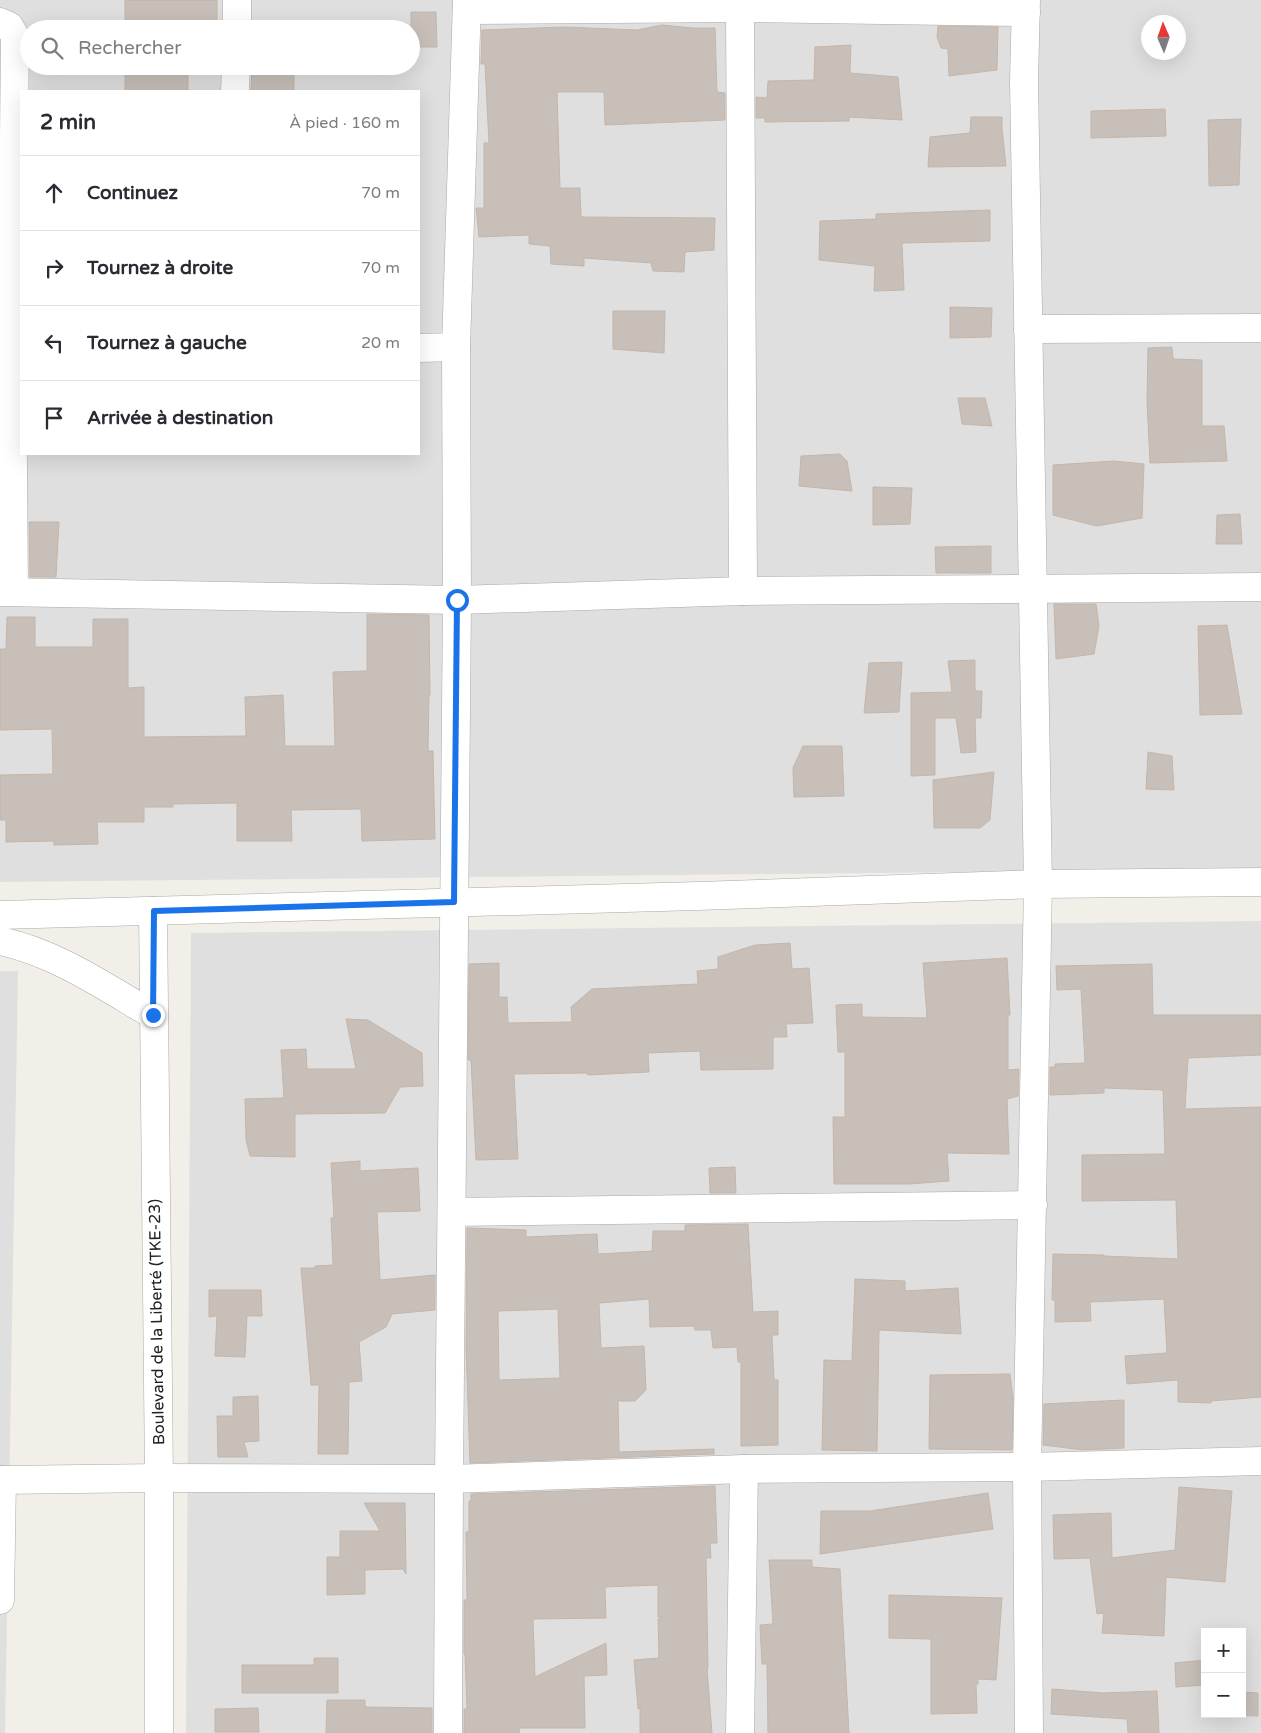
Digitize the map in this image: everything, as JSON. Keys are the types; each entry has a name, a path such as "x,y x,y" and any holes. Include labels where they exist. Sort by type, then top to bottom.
{"street":[{"path":"236,20 237,0"},
{"path":"448,1733 457,600 456,347 468,5 740,8 1026,6 1024,82 1038,884 1027,1467 1029,1733"},
{"path":"740,8 743,591"},
{"path":"0,22 9,26 15,36 17,338 7,592 457,600 743,591 1261,588"},
{"path":"235,90 236,75"},
{"path":"1028,329 1261,328"},
{"path":"420,348 456,347"},
{"path":"0,915 698,896 1038,884 1261,882"},
{"name":"Boulevard de la Liberté (TKE-23)","path":"154,911 153,1015 159,1478 159,1733"},
{"path":"0,941 14,944 62,962 153,1015"},
{"path":"452,1212 1033,1205"},
{"path":"0,1600 1,1480 159,1478 449,1479 744,1469 1027,1467 1261,1461"},
{"path":"740,1733 744,1469"}],"shaded area":[{"path":"0,0 1261,0 1261,869 0,882"},
{"path":"1261,921 1261,1733 186,1733 191,933"},
{"path":"0,971 18,971 5,1733 0,1733"}],"building":[{"path":"125,0 217,0 217,20 125,20"},
{"path":"411,12 436,12 437,47 420,47 420,20 411,20"},
{"path":"662,25 715,28 717,92 725,93 725,120 605,125 604,92 557,92 560,188 580,188 581,217 715,218 714,250 685,252 684,272 653,271 651,263 584,258 584,266 551,264 550,246 529,244 529,235 479,237 476,208 484,208 484,143 489,143 485,64 481,64 482,30 564,27 637,30"},
{"path":"938,26 998,27 997,70 949,76 948,49 941,48 937,37"},
{"path":"851,45 850,73 898,77 902,120 849,117 849,121 765,122 765,118 756,118 756,97 767,98 768,81 814,80 815,47"},
{"path":"125,75 188,75 188,90 125,90"},
{"path":"252,75 294,75 294,90 251,90"},
{"path":"1165,109 1166,136 1091,138 1091,111"},
{"path":"971,117 1002,117 1006,166 928,167 930,137 970,133"},
{"path":"1241,119 1239,185 1209,186 1208,120"},
{"path":"990,210 990,241 902,243 904,290 874,291 875,266 819,260 820,221 876,219 876,214"},
{"path":"950,307 992,308 991,337 950,338"},
{"path":"613,311 665,311 664,353 613,349"},
{"path":"1172,347 1173,359 1202,360 1202,426 1224,426 1227,461 1150,463 1147,400 1148,348"},
{"path":"958,398 985,398 992,426 962,424"},
{"path":"840,454 847,461 852,491 799,486 801,456"},
{"path":"1114,461 1144,464 1142,518 1097,526 1053,515 1053,465"},
{"path":"873,487 912,488 910,524 873,525"},
{"path":"1240,514 1242,544 1216,544 1217,515"},
{"path":"29,522 59,522 56,577 30,577"},
{"path":"991,546 991,573 936,573 935,547"},
{"path":"1054,604 1096,604 1099,626 1094,654 1056,659"},
{"path":"367,614 429,615 430,695 428,751 433,751 435,839 362,841 361,809 291,810 292,841 237,841 237,803 173,804 173,807 144,807 144,822 97,822 98,844 54,845 54,841 6,842 6,820 0,820 0,775 53,774 52,729 0,730 0,649 6,649 7,617 35,617 35,647 93,647 93,619 128,619 128,688 144,687 144,737 246,736 245,697 283,695 285,746 335,746 333,672 367,671"},
{"path":"1227,625 1242,714 1200,715 1198,626"},
{"path":"975,660 975,691 982,691 981,718 975,718 976,752 961,753 956,718 935,718 935,775 911,776 911,693 952,692 948,661"},
{"path":"902,662 899,712 864,713 869,663"},
{"path":"803,746 842,746 844,796 794,797 793,768"},
{"path":"1148,752 1172,756 1174,790 1146,789"},
{"path":"994,772 990,820 980,828 934,828 933,780"},
{"path":"790,943 792,969 809,968 813,1023 786,1024 787,1037 773,1037 773,1069 701,1070 700,1051 648,1053 649,1072 588,1075 587,1073 514,1074 518,1159 476,1160 471,1060 468,1060 469,964 499,963 499,997 507,997 508,1023 572,1022 571,1007 592,989 698,984 697,971 718,969 718,957 755,945"},
{"path":"1007,958 1010,1015 1008,1015 1008,1070 1019,1069 1018,1096 1007,1099 1009,1154 947,1153 949,1181 909,1184 834,1184 833,1117 845,1117 845,1052 838,1052 836,1005 862,1004 862,1017 927,1018 923,963"},
{"path":"1152,964 1153,1015 1261,1015 1261,1055 1188,1058 1185,1109 1261,1107 1261,1397 1211,1401 1211,1403 1178,1402 1178,1380 1127,1384 1125,1356 1167,1353 1164,1299 1090,1302 1091,1321 1055,1322 1055,1300 1052,1300 1053,1254 1178,1259 1176,1200 1082,1201 1082,1155 1165,1154 1163,1090 1104,1088 1104,1093 1050,1095 1050,1067 1055,1067 1055,1064 1085,1063 1081,989 1057,990 1056,966"},
{"path":"346,1019 368,1020 422,1053 423,1086 400,1087 385,1113 295,1114 295,1157 250,1156 246,1140 245,1099 284,1098 281,1050 306,1049 307,1069 356,1069"},
{"path":"360,1161 360,1171 418,1168 420,1211 377,1212 380,1280 435,1275 435,1310 392,1314 386,1327 359,1342 362,1381 349,1382 348,1454 318,1454 319,1385 311,1385 301,1268 333,1265 331,1218 334,1218 331,1163"},
{"path":"735,1167 736,1193 710,1193 709,1168"},
{"path":"748,1224 753,1312 778,1311 778,1335 772,1335 774,1380 778,1380 778,1445 741,1446 741,1362 738,1362 737,1347 713,1348 711,1330 695,1330 694,1326 650,1327 649,1299 599,1303 601,1348 644,1346 646,1390 635,1401 618,1401 619,1452 714,1449 714,1454 470,1463 466,1347 467,1228 526,1230 526,1237 597,1234 598,1254 652,1251 653,1231 685,1231 685,1225","holes":["558,1309 560,1378 499,1380 498,1311"]},
{"path":"855,1279 905,1281 905,1291 958,1288 961,1334 879,1330 877,1451 822,1450 824,1360 852,1361"},
{"path":"209,1290 261,1290 262,1316 247,1316 245,1357 215,1356 217,1316 209,1317"},
{"path":"1010,1374 1013,1398 1012,1450 929,1449 930,1375"},
{"path":"258,1396 259,1441 244,1442 248,1457 218,1457 217,1416 233,1416 233,1397"},
{"path":"1124,1400 1124,1448 1083,1450 1043,1445 1044,1404"},
{"path":"715,1486 717,1543 710,1543 711,1558 706,1558 707,1668 712,1733 640,1733 640,1708 638,1709 634,1660 659,1658 658,1619 663,1617 658,1617 658,1585 605,1587 606,1618 533,1619 535,1677 606,1643 607,1675 584,1676 585,1728 520,1728 519,1733 464,1733 464,1709 467,1709 464,1600 467,1600 466,1532 469,1532 469,1501 471,1501 471,1494"},
{"path":"1179,1487 1232,1491 1225,1582 1166,1577 1164,1636 1102,1633 1104,1613 1097,1614 1090,1558 1054,1559 1053,1515 1111,1513 1112,1558 1175,1550"},
{"path":"988,1493 993,1529 820,1554 821,1511 870,1511"},
{"path":"364,1503 405,1503 406,1574 403,1569 365,1570 365,1594 327,1595 327,1557 340,1557 340,1531 380,1531"},
{"path":"769,1560 812,1560 812,1567 840,1569 849,1733 768,1733 767,1664 762,1664 760,1625 773,1624"},
{"path":"889,1595 1002,1598 996,1680 978,1679 978,1684 976,1684 977,1713 931,1714 931,1639 889,1638"},
{"path":"314,1658 338,1658 338,1693 242,1693 242,1665 314,1665"},
{"path":"1201,1660 1201,1685 1176,1687 1175,1663"},
{"path":"1052,1689 1103,1693 1157,1691 1159,1733 1128,1733 1127,1719 1051,1714"},
{"path":"1246,1692 1258,1693 1258,1716 1246,1716"},
{"path":"327,1700 365,1700 365,1707 432,1708 432,1733 326,1733"},
{"path":"258,1708 259,1732 215,1732 215,1709"}],"route":[{"path":"153,1015 154,911 454,902 457,600"}]}
